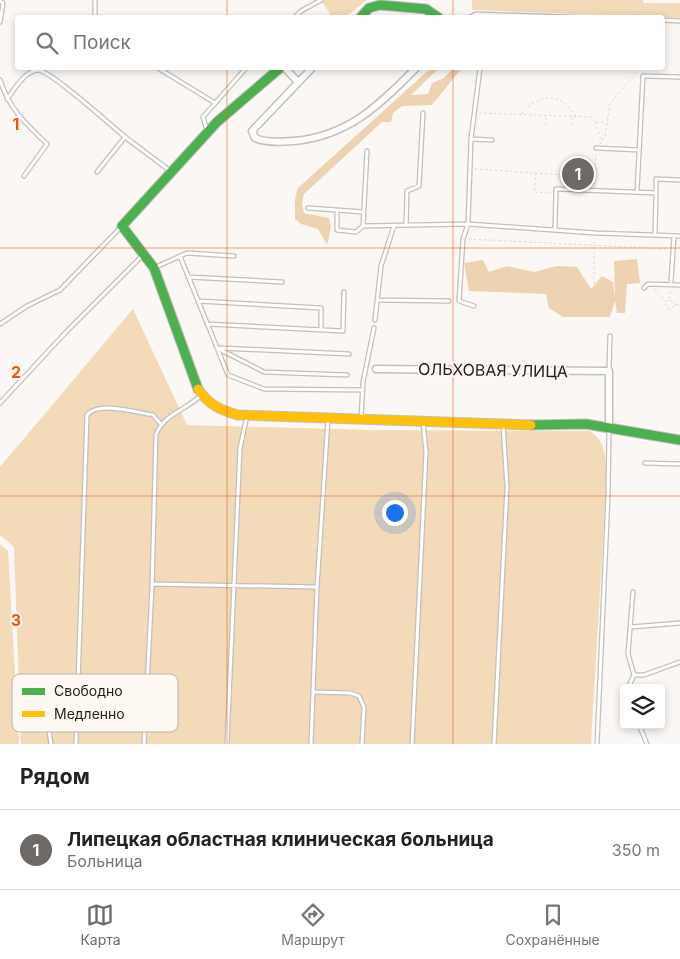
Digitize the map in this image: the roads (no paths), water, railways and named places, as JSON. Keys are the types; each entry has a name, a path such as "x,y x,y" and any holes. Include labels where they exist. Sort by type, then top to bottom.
{"street":[{"path":"363,15 369,8 380,5 426,9 435,15"},
{"path":"277,70 250,90 207,132 170,170 122,226 154,268 195,385 207,402 221,410 247,415 503,424 586,424 680,440"},
{"path":"287,70 298,82"},
{"path":"310,70 252,131 255,138 285,141 316,139 338,130 380,105 414,70"},
{"name":"ОЛЬХОВАЯ УЛИЦА","path":"376,369 609,371"},
{"path":"609,371 609,427"}],"lane":[{"path":"95,0 95,15"},
{"path":"297,15 321,0"},
{"path":"0,1 3,3 0,22"},
{"path":"665,20 680,21"},
{"path":"7,99 25,76 35,70 42,70 170,170"},
{"path":"161,70 215,103"},
{"path":"207,132 204,117 244,70"},
{"path":"474,306 459,302 464,239 468,224 471,140 480,70"},
{"path":"637,192 643,76 680,77"},
{"path":"0,80 7,99 16,114 47,144 24,176"},
{"path":"406,225 407,191 419,186 423,113"},
{"path":"97,172 126,137"},
{"path":"471,140 492,140"},
{"path":"596,148 639,150"},
{"path":"363,226 367,151"},
{"path":"655,234 656,179 680,180"},
{"path":"555,230 556,189 656,193"},
{"path":"308,208 363,212"},
{"path":"337,210 337,230 356,232 363,226 468,224 594,233 680,236"},
{"path":"0,324 27,306 60,290 122,226"},
{"path":"375,320 381,266 394,226"},
{"path":"671,282 674,236"},
{"path":"154,268 186,253 234,256"},
{"path":"0,403 67,331 143,254"},
{"path":"180,256 228,376 264,389 363,390"},
{"path":"188,277 282,282"},
{"path":"644,288 648,284 680,285"},
{"path":"207,324 344,331 344,292"},
{"path":"377,300 449,301"},
{"path":"198,301 321,308 321,330"},
{"path":"358,419 374,328"},
{"path":"609,371 610,336"},
{"path":"217,348 349,354"},
{"path":"217,348 264,372 347,375"},
{"path":"148,674 156,434 160,423 194,402 202,394"},
{"path":"78,674 87,415 91,410 100,407 153,415 160,423"},
{"path":"227,744 240,448 247,415"},
{"path":"311,744 316,587 328,418"},
{"path":"412,744 426,452 422,421"},
{"path":"494,744 507,487 503,424"},
{"path":"596,744 608,496 609,427"},
{"path":"645,463 680,464"},
{"path":"152,584 316,587"},
{"path":"630,684 634,675 628,654 633,592"},
{"path":"631,627 680,623"},
{"path":"634,675 644,675 680,662"},
{"path":"313,692 350,693 359,696 364,707 362,744"},
{"path":"641,729 647,744"}],"place":[{"name":"Липецкая областная клиническая больница","path":"578,174"}]}
